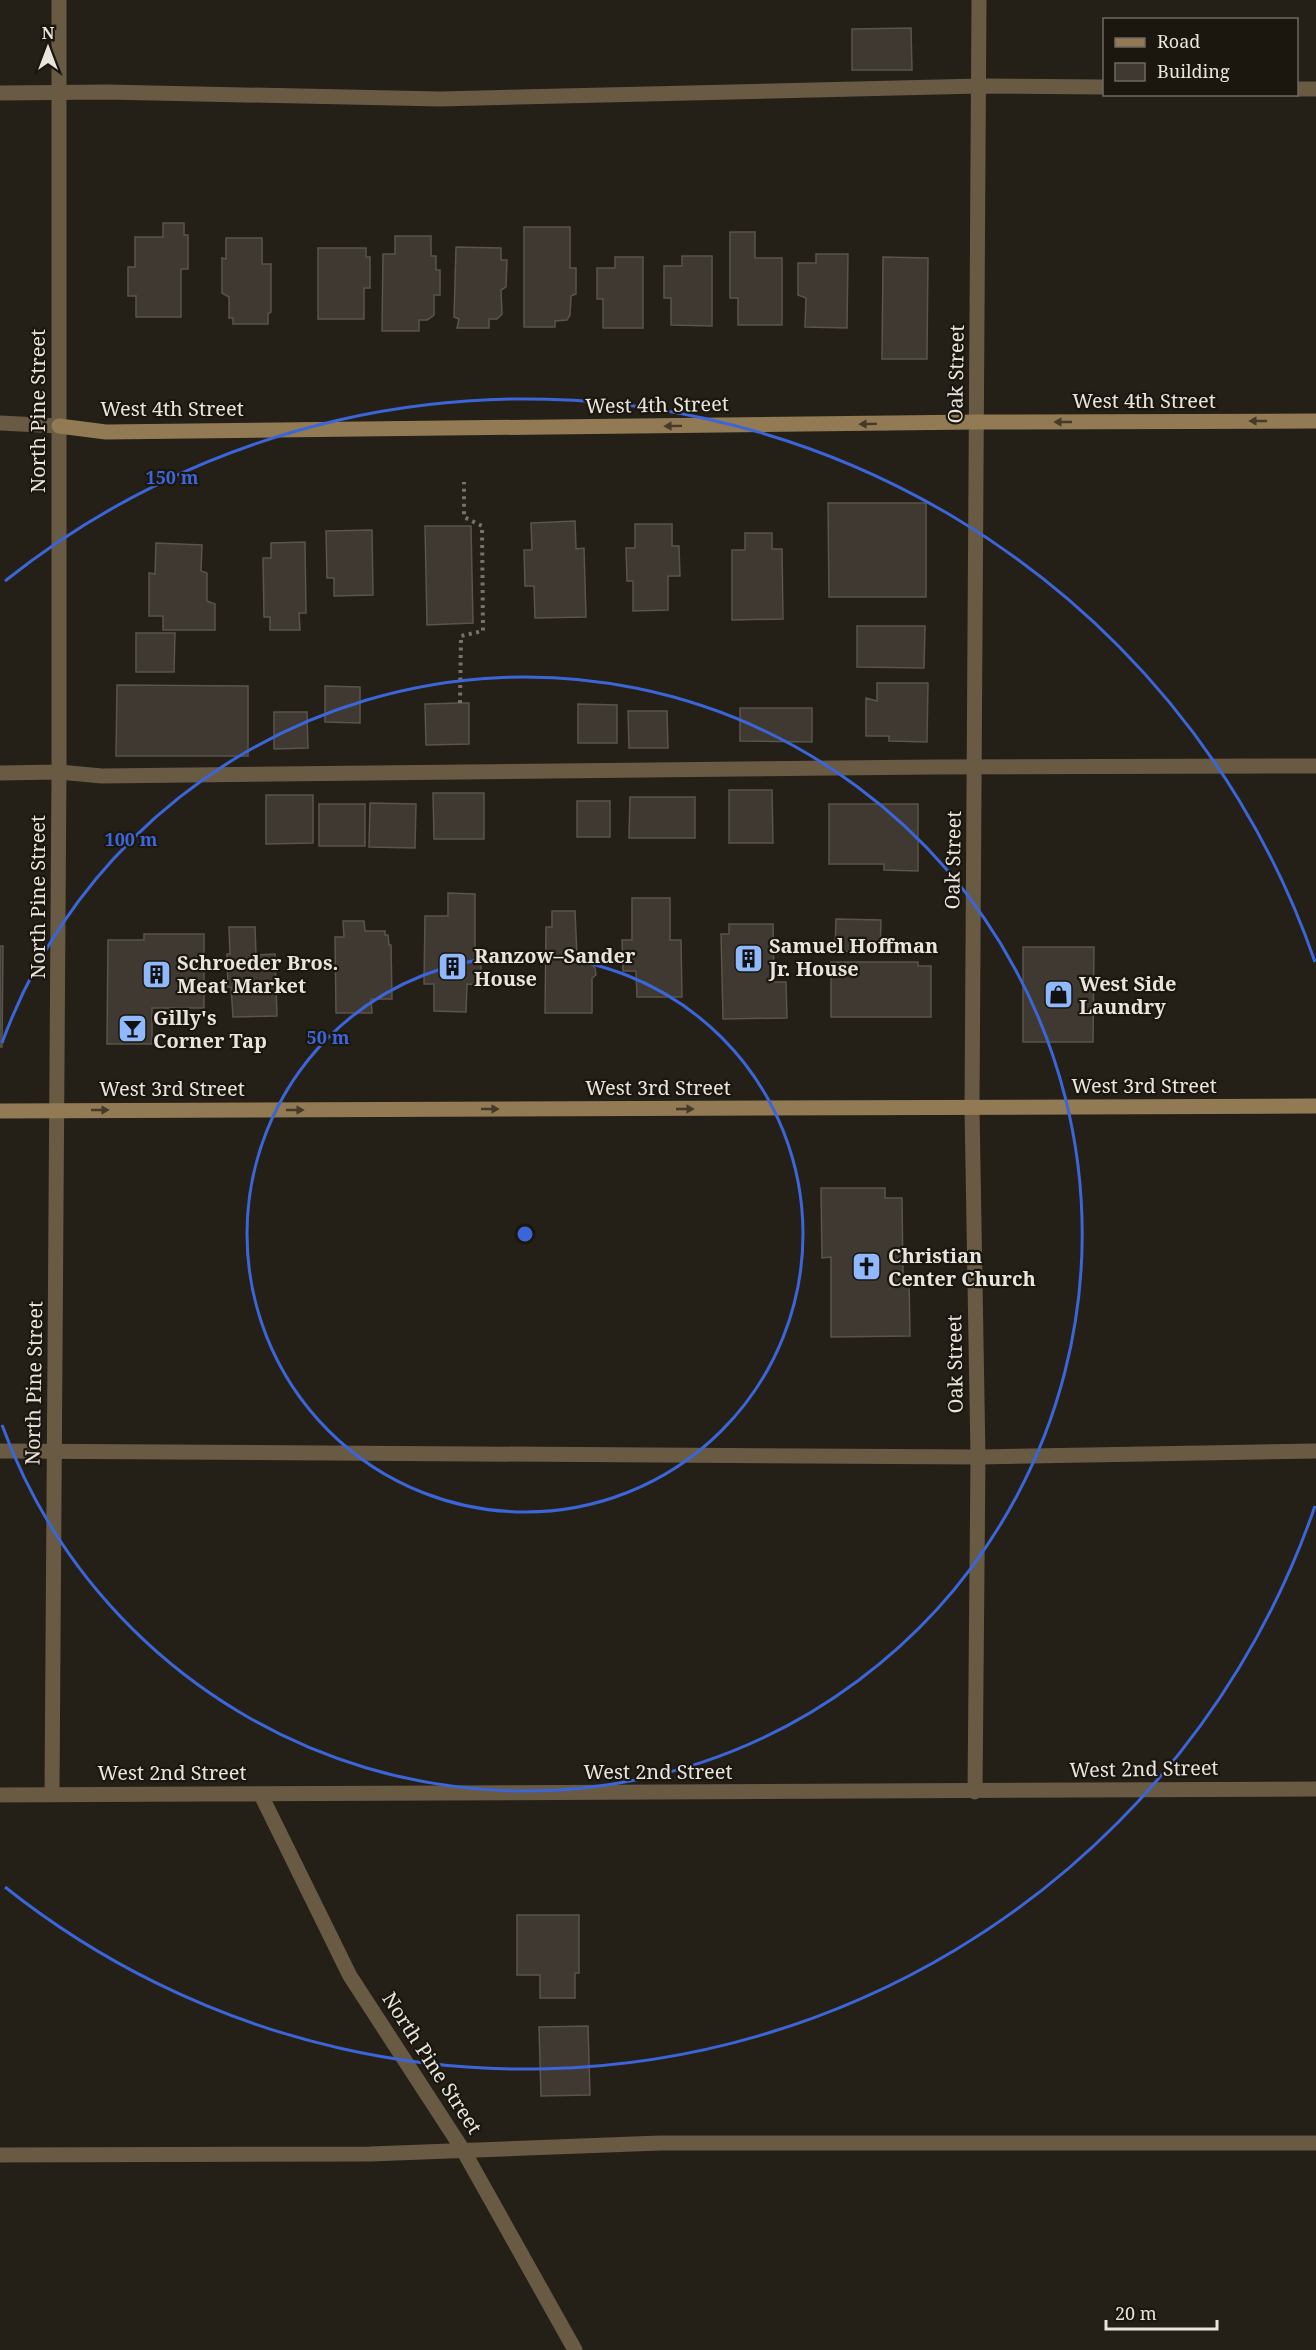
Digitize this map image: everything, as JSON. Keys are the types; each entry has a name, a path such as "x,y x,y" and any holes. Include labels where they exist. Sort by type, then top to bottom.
{"main road":[{"name":"West 4th Street","path":"58,426 118,432 1316,421"},
{"name":"West 3rd Street","path":"0,1111 1316,1106"}],"street":[{"name":"North Pine Street","path":"52,1794 59,772 59,0"},
{"name":"Oak Street","path":"975,1792 978,1456 972,1108 979,0"},
{"path":"0,93 107,92 440,99 980,86 1103,87"},
{"path":"1298,89 1316,89"},
{"name":"West 4th Street","path":"0,423 58,426"},
{"path":"0,772 59,772 102,776 975,767 1316,766"},
{"path":"0,1451 978,1456 1316,1451"},
{"name":"West 2nd Street","path":"0,1795 975,1792 1316,1788"},
{"name":"North Pine Street","path":"261,1795 350,1976 463,2150 575,2350"},
{"path":"0,2155 358,2154 660,2143 1316,2143"}],"path":[{"path":"460,703 461,636 483,631 482,526 464,517 464,482"}],"building":[{"path":"911,28 912,70 852,70 852,29"},
{"path":"163,223 184,223 184,235 188,235 188,269 181,269 181,317 136,317 136,296 128,296 128,267 135,267 135,237 163,237"},
{"path":"524,227 570,227 570,268 576,268 576,294 571,296 570,315 567,320 555,321 555,327 524,327"},
{"path":"730,232 755,232 755,258 782,258 782,325 738,325 738,298 730,298"},
{"path":"395,236 431,236 431,256 436,256 436,270 440,270 440,295 434,295 434,315 427,320 419,320 419,331 382,331 383,254 395,254"},
{"path":"226,238 262,238 262,264 271,264 271,312 268,314 268,324 233,324 233,318 229,318 229,297 222,293 222,258 226,259"},
{"path":"456,247 501,248 501,260 507,260 506,287 501,290 502,314 497,319 489,319 489,328 457,328 459,319 454,317"},
{"path":"318,248 366,248 366,257 370,257 370,288 364,288 364,319 318,319"},
{"path":"816,254 848,254 847,328 805,327 806,298 798,295 798,263 816,263"},
{"path":"682,256 712,256 712,326 671,325 671,298 664,298 664,266 682,266"},
{"path":"615,257 643,257 643,328 603,328 603,299 597,299 597,268 615,268"},
{"path":"883,257 928,258 927,359 882,359"},
{"path":"828,503 926,503 926,597 829,597"},
{"path":"575,521 576,549 584,548 586,617 535,618 534,586 525,586 524,550 532,550 531,523"},
{"path":"635,524 672,524 672,546 679,546 680,576 668,576 668,610 633,611 633,581 627,581 626,548 635,548"},
{"path":"425,526 471,526 473,623 427,625"},
{"path":"372,530 373,595 334,596 334,578 327,578 326,531"},
{"path":"745,533 772,533 772,549 782,549 783,619 732,620 732,550 745,550"},
{"path":"305,542 306,613 299,613 300,630 270,630 270,617 264,617 263,558 271,558 271,543"},
{"path":"156,543 202,545 201,571 207,573 207,601 215,604 215,630 163,630 163,616 149,616 149,573 155,574"},
{"path":"857,626 925,626 924,668 857,667"},
{"path":"136,633 175,633 174,672 136,672"},
{"path":"877,683 928,683 927,742 889,741 889,736 866,736 866,698 877,701"},
{"path":"117,685 248,686 248,756 116,756"},
{"path":"325,686 360,687 360,723 325,722"},
{"path":"469,703 469,744 426,745 425,704"},
{"path":"578,704 617,705 617,743 578,743"},
{"path":"740,708 812,708 812,742 740,741"},
{"path":"628,711 667,711 668,748 629,748"},
{"path":"274,712 307,712 308,748 274,749"},
{"path":"729,790 772,790 773,843 729,843"},
{"path":"433,793 484,793 484,839 434,839"},
{"path":"266,795 313,795 313,843 266,844"},
{"path":"630,797 695,797 695,838 629,838"},
{"path":"577,801 610,801 610,837 577,837"},
{"path":"370,803 416,804 415,848 369,847"},
{"path":"319,804 365,804 365,846 319,846"},
{"path":"829,804 918,804 918,871 884,870 884,864 829,864"},
{"name":"Ranzow–Sander House","path":"448,893 475,894 475,950 481,950 481,985 467,984 466,1012 434,1011 434,984 424,984 425,916 448,916"},
{"path":"632,898 670,898 670,940 681,940 682,997 637,997 636,971 623,971 622,940 632,940"},
{"path":"552,911 575,911 577,956 592,956 592,965 595,968 596,975 592,978 592,1013 545,1013 546,927 552,927"},
{"path":"836,919 881,920 880,952 835,951"},
{"path":"343,921 364,921 365,931 385,931 385,935 388,935 389,945 391,945 392,999 371,999 372,1013 336,1013 335,937 344,937"},
{"name":"Samuel Hoffman Jr. House","path":"729,924 773,924 774,982 786,982 787,1018 723,1019 721,934 729,934"},
{"path":"229,927 255,927 256,955 275,954 277,1016 233,1017 231,987 228,987"},
{"name":"Schroeder Bros. Meat Market","path":"144,934 204,934 204,1008 152,1008 152,1044 107,1044 108,940 144,940"},
{"path":"0,946 3,946 2,1047 0,1047"},
{"name":"West Side Laundry","path":"1023,947 1094,947 1093,1042 1023,1042"},
{"path":"831,962 918,962 918,966 931,966 931,1017 831,1017"},
{"name":"Christian Center Church","path":"821,1188 885,1188 885,1198 902,1198 903,1277 909,1277 910,1336 831,1337 831,1257 822,1258"},
{"path":"517,1915 579,1915 579,1973 575,1973 575,1998 540,1998 540,1975 517,1975"},
{"path":"588,2026 590,2095 541,2096 539,2027"}],"place":[{"name":"Samuel Hoffman Jr. House","path":"748,958"},
{"name":"Ranzow–Sander House","path":"453,967"},
{"name":"Schroeder Bros. Meat Market","path":"156,974"},
{"name":"West Side Laundry","path":"1058,995"},
{"name":"Gilly's Corner Tap","path":"132,1029"},
{"name":"Christian Center Church","path":"867,1267"}]}
